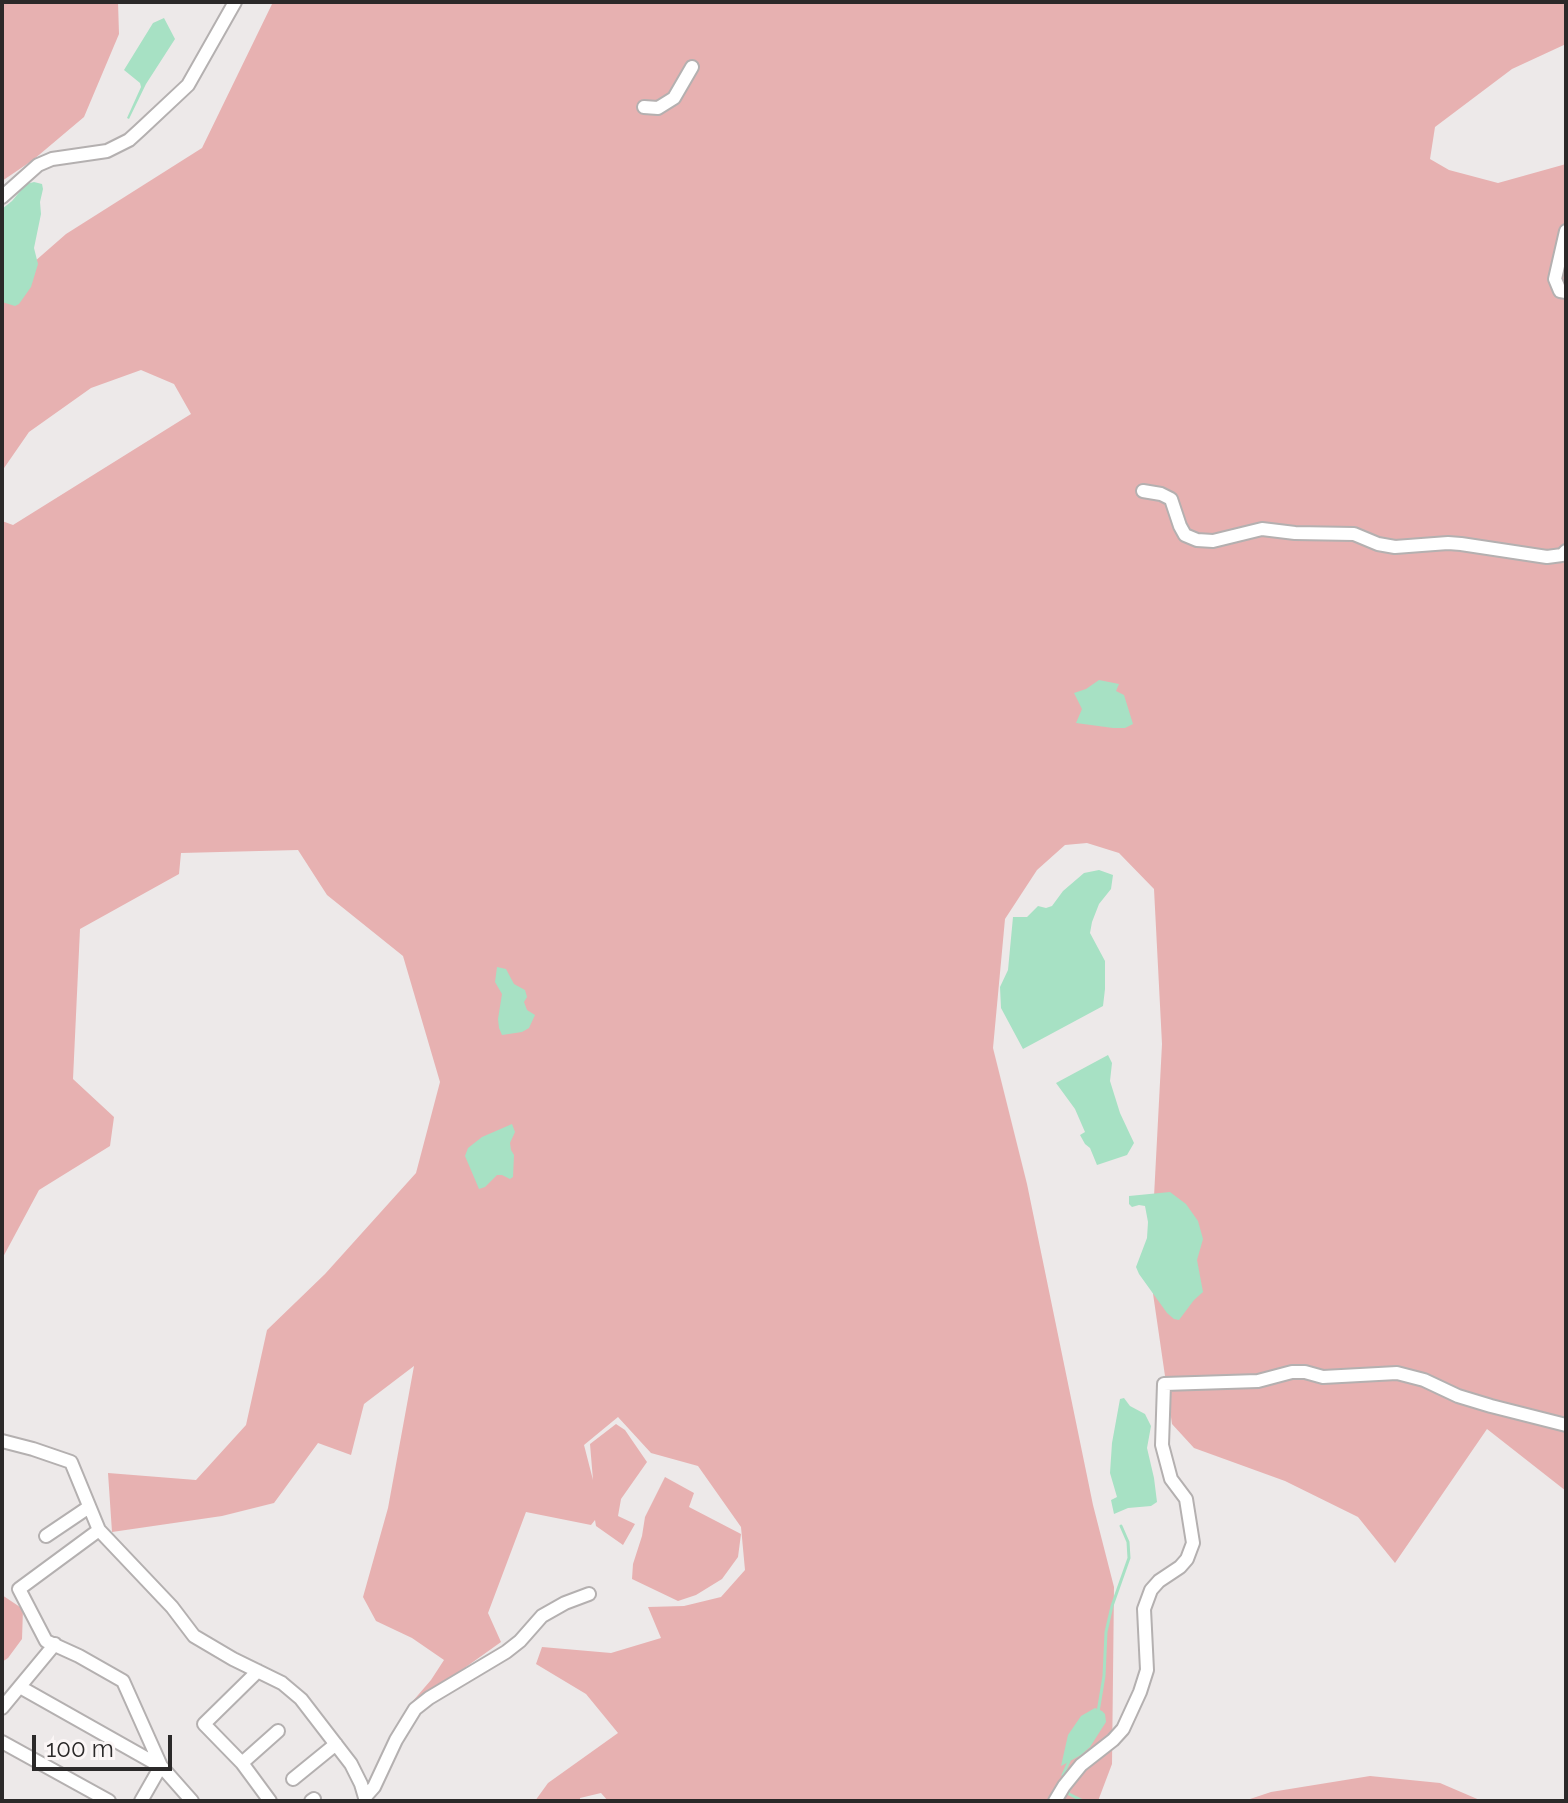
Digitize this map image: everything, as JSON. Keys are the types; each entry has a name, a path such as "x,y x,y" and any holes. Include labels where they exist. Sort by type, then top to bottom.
{"street":[{"path":"2,197 38,165 52,159 107,151 129,140 188,85 235,2"},
{"path":"644,107 658,108 674,98 692,67"},
{"path":"1566,231 1555,279 1560,291 1566,292"},
{"path":"1143,491 1171,499 1185,535 1197,540 1213,541 1262,529 1354,534 1395,547 1461,544 1547,557 1562,555 1566,551"},
{"path":"1055,1801 1081,1765 1123,1729 1147,1670 1144,1609 1151,1590 1180,1567 1193,1543 1186,1499 1171,1479 1162,1445 1164,1384 1258,1381 1292,1372 1323,1377 1397,1373 1424,1380 1458,1396 1566,1425"},
{"path":"2,1441 71,1462 99,1530 172,1607 194,1636 282,1683 301,1699 351,1764 366,1798"},
{"path":"46,1536 89,1507"},
{"path":"99,1530 19,1589 46,1641 123,1681 161,1766 192,1801"},
{"path":"366,1798 415,1709 506,1652 542,1616 589,1594"},
{"path":"2,1708 55,1644"},
{"path":"258,1671 204,1724 242,1763 270,1801"},
{"path":"20,1687 161,1766"},
{"path":"242,1763 278,1731"},
{"path":"2,1742 109,1801"},
{"path":"293,1779 336,1744"},
{"path":"141,1801 161,1766"}],"shaded area":[{"path":"2,2 118,2 119,34 84,117 33,160 2,181"},
{"path":"273,2 1566,2 1566,44 1512,69 1435,127 1430,159 1449,170 1498,183 1566,164 1566,1491 1487,1429 1395,1563 1358,1517 1285,1481 1194,1448 1172,1424 1150,1273 1162,1044 1154,889 1119,853 1087,843 1065,845 1037,870 1005,919 993,1048 1027,1184 1093,1505 1114,1587 1112,1764 1098,1801 608,1801 601,1793 580,1798 580,1801 535,1801 548,1783 618,1733 586,1694 536,1664 542,1647 611,1653 661,1638 648,1607 684,1606 721,1597 745,1570 741,1527 698,1466 651,1453 618,1417 584,1445 593,1480 590,1444 616,1424 625,1430 647,1462 621,1499 618,1516 635,1524 623,1545 596,1526 595,1520 591,1525 526,1512 488,1613 501,1642 421,1699 408,1712 406,1709 444,1660 412,1638 376,1621 363,1597 388,1508 414,1366 364,1404 351,1455 318,1443 274,1503 222,1516 112,1532 108,1473 196,1480 246,1425 267,1330 325,1274 416,1173 440,1082 403,956 327,895 298,850 181,853 179,874 80,929 73,1079 114,1117 110,1146 39,1190 2,1259 2,521 13,525 191,414 174,384 141,370 91,388 29,432 2,471 2,290 66,234 202,148"},
{"path":"164,18 175,39 146,84 129,119 141,87 124,70 153,23"},
{"path":"26,184 42,184 43,189 34,248 38,264 31,287 15,306 2,302 2,209"},
{"path":"1099,680 1119,684 1116,691 1124,695 1133,724 1113,728 1076,723 1082,709 1074,693"},
{"path":"1099,870 1113,875 1111,889 1099,904 1090,933 1105,961 1103,1006 1023,1049 1001,1008 1000,987 1008,970 1013,917 1027,917 1038,906 1052,906 1063,891 1084,873"},
{"path":"497,967 506,969 514,984 525,990 527,1010 535,1015 529,1028 522,1032 502,1035 499,1028 502,994 495,982"},
{"path":"1108,1055 1112,1063 1110,1081 1134,1143 1127,1155 1097,1165 1080,1135 1085,1132 1075,1109 1056,1083"},
{"path":"512,1124 515,1132 510,1143 514,1155 513,1177 497,1175 479,1189 465,1156 468,1148 482,1137"},
{"path":"1170,1192 1186,1204 1198,1221 1203,1239 1197,1260 1203,1292 1179,1320 1167,1313 1139,1274 1136,1267 1147,1238 1148,1222 1145,1206 1132,1207 1129,1204 1129,1196"},
{"path":"1124,1398 1130,1406 1145,1414 1151,1426 1147,1448 1157,1502 1114,1514 1111,1500 1117,1497 1110,1473 1112,1443 1120,1399"},
{"path":"665,1477 694,1493 689,1507 741,1534 738,1557 722,1579 696,1595 678,1601 632,1579 645,1517"},
{"path":"2,1595 23,1609 22,1639 2,1662"},
{"path":"1095,1708 1105,1714 1106,1722 1090,1747 1061,1766 1068,1735 1081,1716"},
{"path":"1370,1776 1440,1783 1482,1801 1244,1801 1271,1792"}],"waterway":[{"path":"1098,1712 1106,1632 1129,1558 1128,1542 1121,1526"},
{"path":"1063,1775 1070,1759"},
{"path":"1067,1788 1069,1794 1083,1801"}]}
